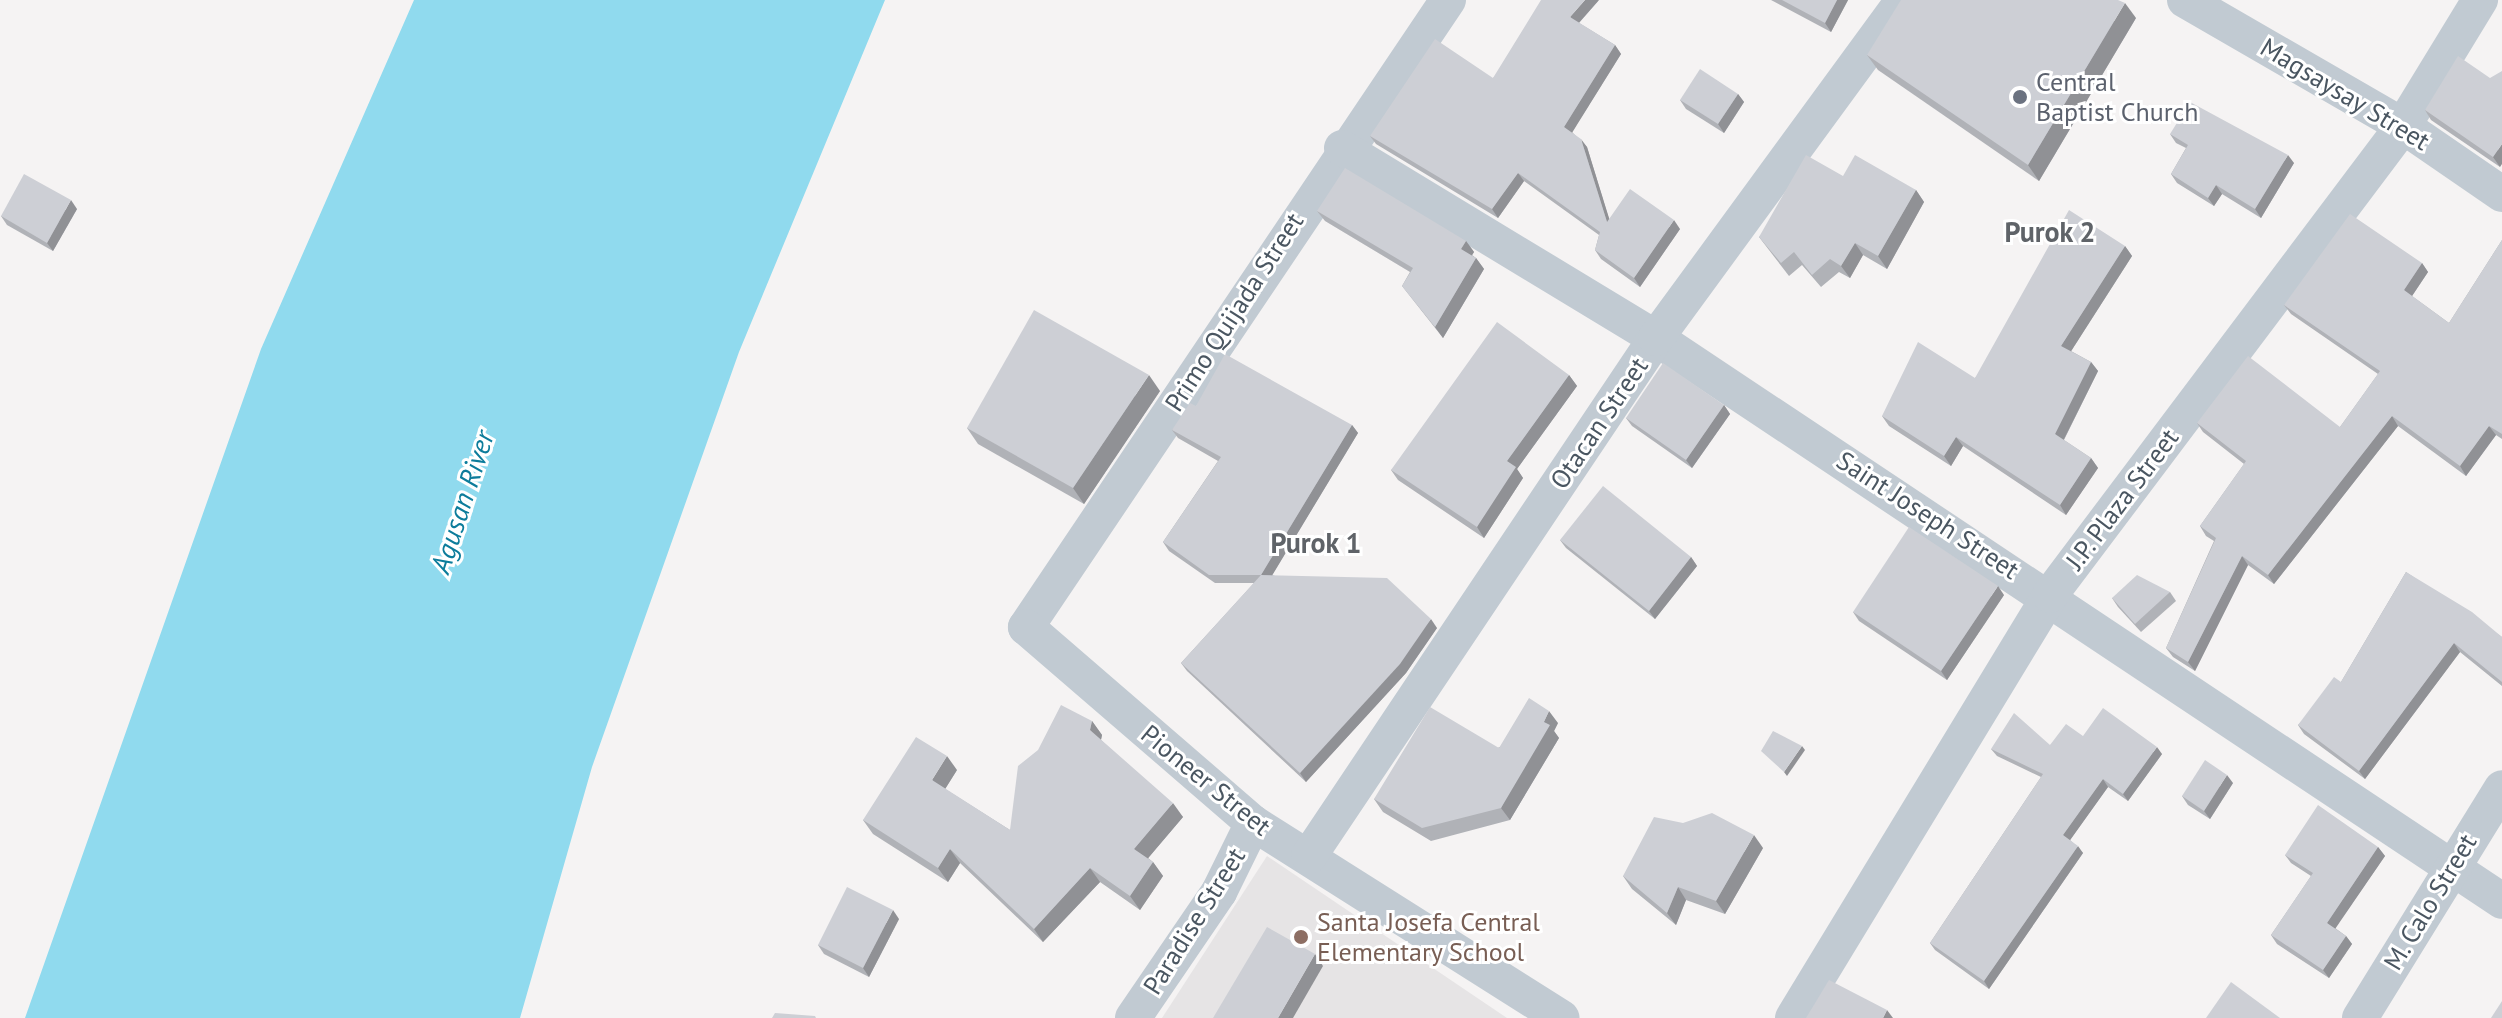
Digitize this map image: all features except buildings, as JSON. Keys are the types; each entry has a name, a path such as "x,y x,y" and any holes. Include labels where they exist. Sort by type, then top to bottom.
{"street":[{"name":"Primo Quijada Street","path":"1026,627 1342,148 1448,0"},
{"name":"Otacan Street","path":"1309,856 1656,338 1903,0"},
{"name":"Magsaysay Street","path":"2185,0 2403,126 2502,194"},
{"name":"J.P. Plaza Street","path":"1793,1018 2050,595 2403,126 2480,0"},
{"name":"Saint Joseph Street","path":"1342,148 1656,338 2050,595 2451,862 2502,901"},
{"name":"Pioneer Street","path":"1026,627 1253,823 1562,1018"},
{"name":"M. Calo Street","path":"2360,1018 2451,862 2502,788"},
{"name":"Paradise Street","path":"1133,1018 1219,892 1253,823"}],"shaded area":[{"name":"Santa Josefa Central Elementary School","path":"1267,856 1507,1018 1162,1018"}],"water":[{"name":"Agusan River","path":"414,0 885,0 739,352 592,767 520,1018 25,1018 261,349"}],"place":[{"name":"Central Baptist Church","path":"2020,97"},
{"name":"Santa Josefa Central Elementary School","path":"1301,937"}],"district":[{"name":"Purok 2","path":"2050,232"},
{"name":"Purok 1","path":"1316,543"}]}
